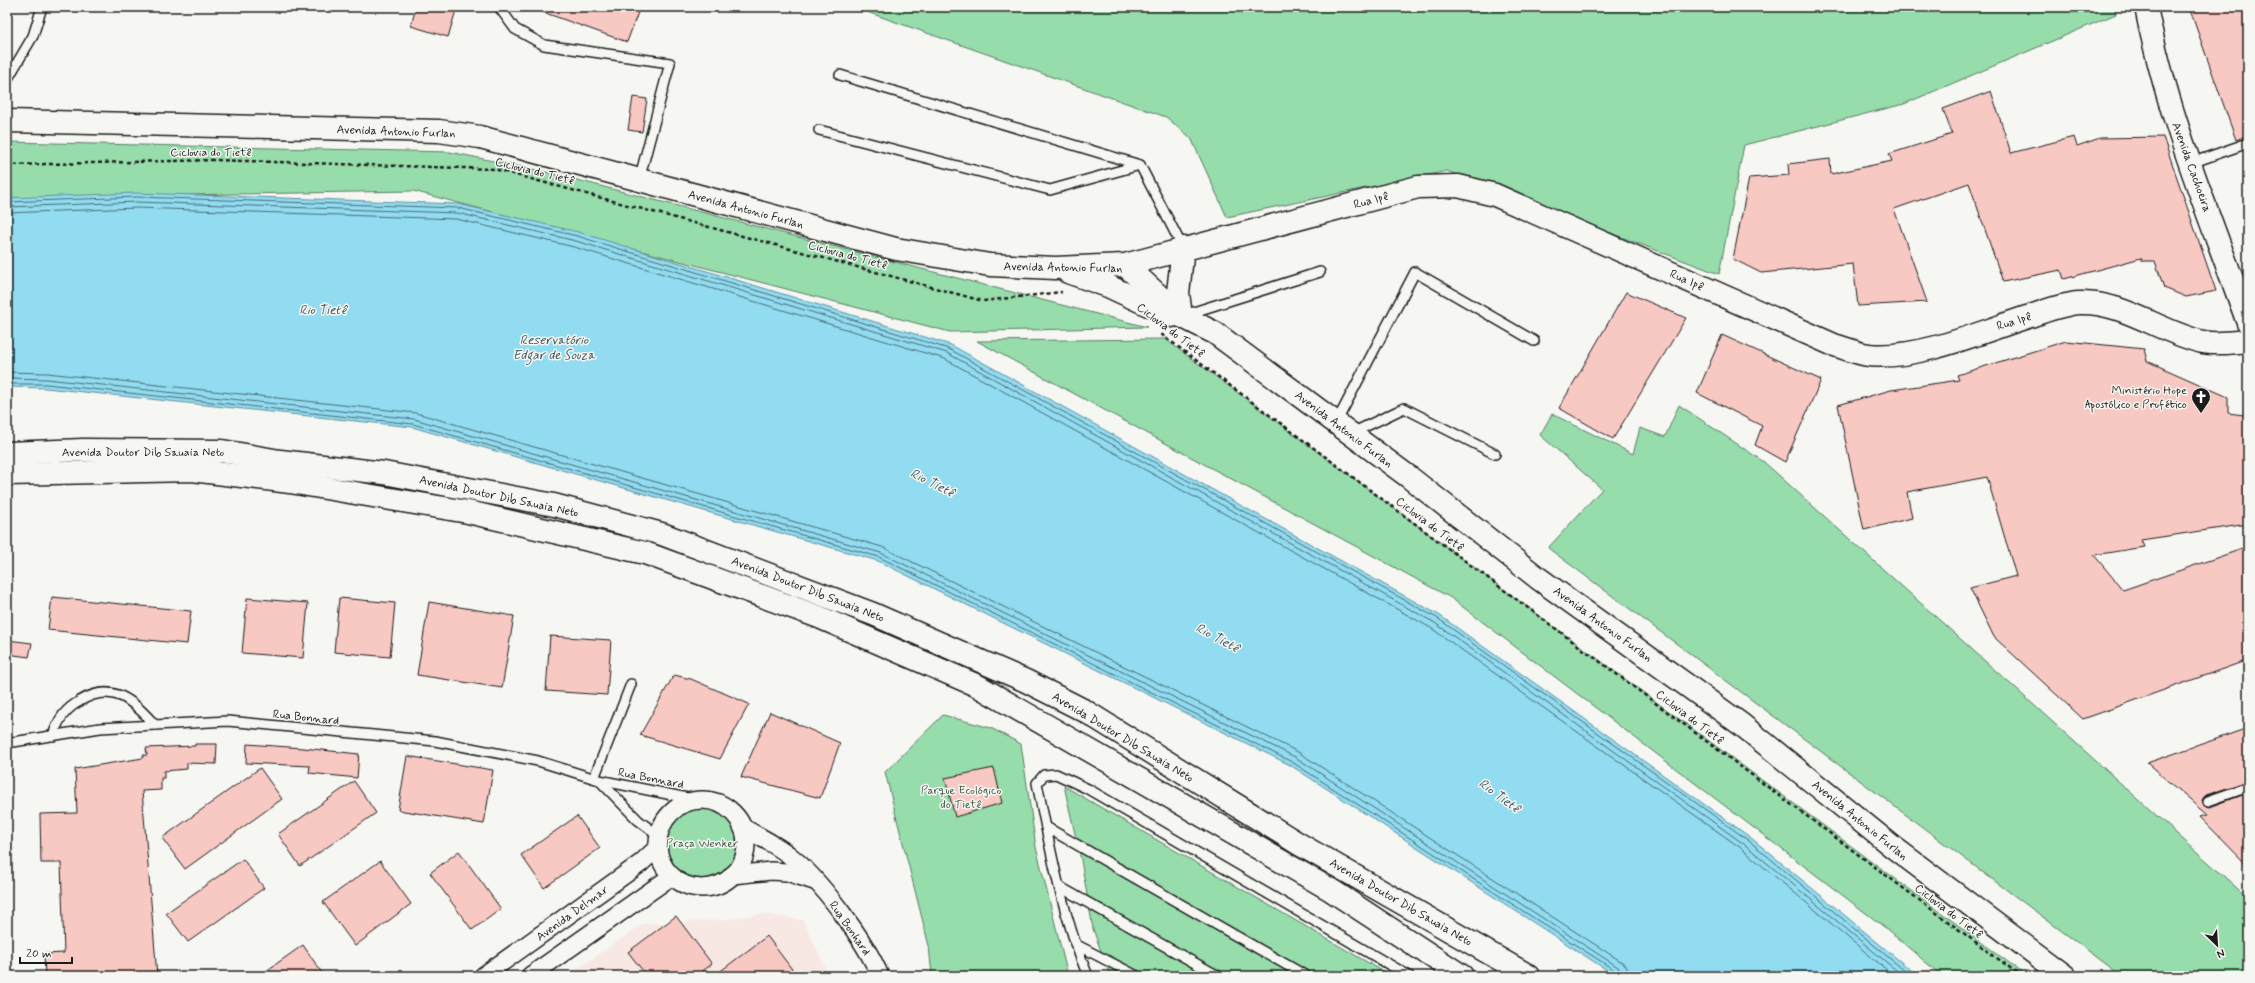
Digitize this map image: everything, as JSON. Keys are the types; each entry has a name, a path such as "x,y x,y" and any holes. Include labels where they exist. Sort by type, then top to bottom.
{"main road":[{"name":"Avenida Cachoeira","path":"2146,7 2153,43 2171,108 2248,323"},
{"name":"Avenida Antonio Furlan","path":"7,121 439,131 480,137 896,250 990,265 1055,268 1125,266 1181,316 1215,333 1344,428 1538,578 1742,725 1893,847 2065,976"},
{"name":"Rua Ipê","path":"1125,266 1184,248 1418,187 1458,186 1495,195 1834,345 1868,355 1901,355 1923,350 2049,310 2079,303 2109,306 2174,333 2204,342 2227,343 2248,340"},
{"path":"1181,316 1178,293 1184,248"},
{"path":"1055,268 1108,286 1137,301 1215,333"},
{"name":"Avenida Doutor Dib Sauaia Neto","path":"7,453 83,450 222,451 399,476 554,505 662,534 873,614 1026,681 1085,711 1299,844 1529,976"},
{"name":"Avenida Doutor Dib Sauaia Neto","path":"7,474 192,470 290,482 468,512 645,553 819,617 978,686 1330,890 1462,976"}],"street":[{"path":"697,800 711,801 724,806 735,815 742,826 746,839 745,852 740,865 732,875 721,883 708,887 695,887 682,883 672,876 664,867 658,841 663,822 672,811 684,804 697,800"},
{"name":"Rua Bonhard","path":"742,826 788,855 816,881 855,932 880,976"},
{"name":"Avenida Delmar","path":"483,976 641,864 658,841"},
{"path":"732,875 772,871 787,872 816,881"},
{"path":"530,976 672,876"}],"lane":[{"path":"7,80 33,36 42,7"},
{"path":"499,7 515,29 544,45 670,63 639,180"},
{"path":"840,75 1140,165 1184,248"},
{"path":"819,130 1050,190 1140,165"},
{"path":"2191,163 2248,143"},
{"path":"1181,316 1320,272"},
{"path":"1344,428 1415,272 1534,341"},
{"path":"1344,428 1404,408 1495,454"},
{"path":"597,779 631,684"},
{"path":"53,736 58,720 71,706 91,694 108,692 138,707 155,725"},
{"name":"Rua Bonnard","path":"7,743 100,728 228,721 435,741 538,761 597,779 697,800"},
{"path":"1088,976 1074,944 1046,827 1037,783 1044,775 1056,774 1088,789 1409,976"},
{"name":"Rua Bonnard","path":"597,779 658,841"},
{"path":"2208,801 2248,787"},
{"path":"1046,827 1306,976"},
{"path":"1060,887 1218,976"},
{"path":"1074,944 1137,976"}],"path":[{"name":"Ciclovia do Tietê","path":"7,165 214,160 494,169 983,301 1062,292 1069,294"},
{"name":"Ciclovia do Tietê","path":"1160,333 2021,976"}],"shaded area":[{"path":"764,914 803,920 829,976 567,976 643,924 723,920"}],"green space":[{"path":"853,7 2114,7 2116,14 1904,104 1744,145 1719,274 1447,171 1227,217 1191,138 1166,117"},
{"path":"7,142 450,152 546,172 1147,327 950,332 413,191 7,198"},
{"path":"1165,339 2027,976 1942,976 1883,926 1451,598 977,341"},
{"path":"1679,405 1764,462 2248,898 2248,976 2122,976 1548,548 1602,489 1540,435 1552,414 1633,454 1640,428 1665,437"},
{"name":"Parque Ecológico do Tietê","path":"943,715 991,728 1021,744 1036,847 1068,976 932,976 929,946 885,772"},
{"path":"1064,786 1391,976 1110,976 1093,929 1081,860"},
{"name":"Praça Wenker","path":"702,806 716,809 728,817 736,829 739,843 736,857 728,869 716,877 702,880 688,877 676,869 668,857 665,843 668,829 676,817 688,809"}],"water":[{"name":"Reservatório Edgar de Souza","path":"137,193 458,204 578,232 951,345 1439,615 1750,837 1918,976 1616,976 1290,765 878,561 412,427 46,388 7,387 7,198"}],"building":[{"path":"416,7 457,7 448,37 411,26"},
{"path":"535,7 640,7 627,42 534,9"},
{"path":"2189,7 2248,7 2248,135 2236,140"},
{"path":"1991,91 2011,153 2074,137 2077,146 2100,138 2163,137 2216,291 2186,297 2164,288 2155,261 2142,261 2141,258 2064,279 2061,270 2003,282 1969,183 1894,209 1927,302 1858,306 1853,264 1761,273 1733,259 1749,178 1789,175 1788,164 1830,159 1831,174 1892,161 1889,154 1952,134 1943,109"},
{"path":"633,97 647,99 642,132 628,130"},
{"path":"1626,292 1686,318 1613,439 1559,408"},
{"path":"1722,335 1821,380 1785,462 1755,445 1762,426 1697,393"},
{"path":"2066,341 2144,349 2147,361 2228,397 2228,413 2244,415 2248,440 2248,524 2141,540 2144,547 2094,555 2123,590 2248,547 2248,660 2083,719 1994,637 1970,588 2016,576 1987,477 1907,492 1912,518 1864,530 1838,405 1891,390 1959,380 1957,375"},
{"path":"52,597 191,611 187,644 48,630"},
{"path":"247,598 308,603 303,658 242,653"},
{"path":"339,598 395,603 390,657 334,652"},
{"path":"429,602 514,616 502,688 417,675"},
{"path":"550,636 611,640 607,695 546,691"},
{"path":"7,640 32,643 29,657 7,654"},
{"path":"674,675 691,679 749,704 720,759 640,735"},
{"path":"770,712 840,743 820,798 741,777"},
{"path":"2248,728 2248,781 2206,795 2202,800 2204,806 2210,807 2248,793 2248,866 2200,817 2207,815 2147,763"},
{"path":"195,744 217,744 216,764 187,763 187,769 164,771 164,778 161,778 161,790 142,791 157,976 45,976 44,954 64,953 61,863 41,863 40,814 77,813 75,769 143,758 143,755 147,755 146,748 195,746"},
{"path":"247,744 359,754 357,778 309,773 310,766 246,763"},
{"path":"407,756 493,770 484,824 398,810"},
{"path":"260,768 282,799 185,869 162,838"},
{"path":"994,768 1002,803 955,817 945,778"},
{"path":"354,781 376,813 300,866 278,834"},
{"path":"577,816 600,848 544,888 521,855"},
{"path":"459,851 501,909 472,930 430,873"},
{"path":"243,859 264,888 188,942 166,913"},
{"path":"380,861 411,904 355,946 323,902"},
{"path":"676,916 712,964 696,976 647,976 628,952"},
{"path":"767,936 797,976 714,976"},
{"path":"303,945 324,976 259,976"}],"place":[{"name":"Ministério Hope Apostólico e Profético","path":"2201,414"}],"water label":[{"name":"Rio Tietê","path":"323,309"},
{"name":"Rio Tietê","path":"933,482"},
{"name":"Rio Tietê","path":"1218,637"},
{"name":"Rio Tietê","path":"1500,795"}]}
